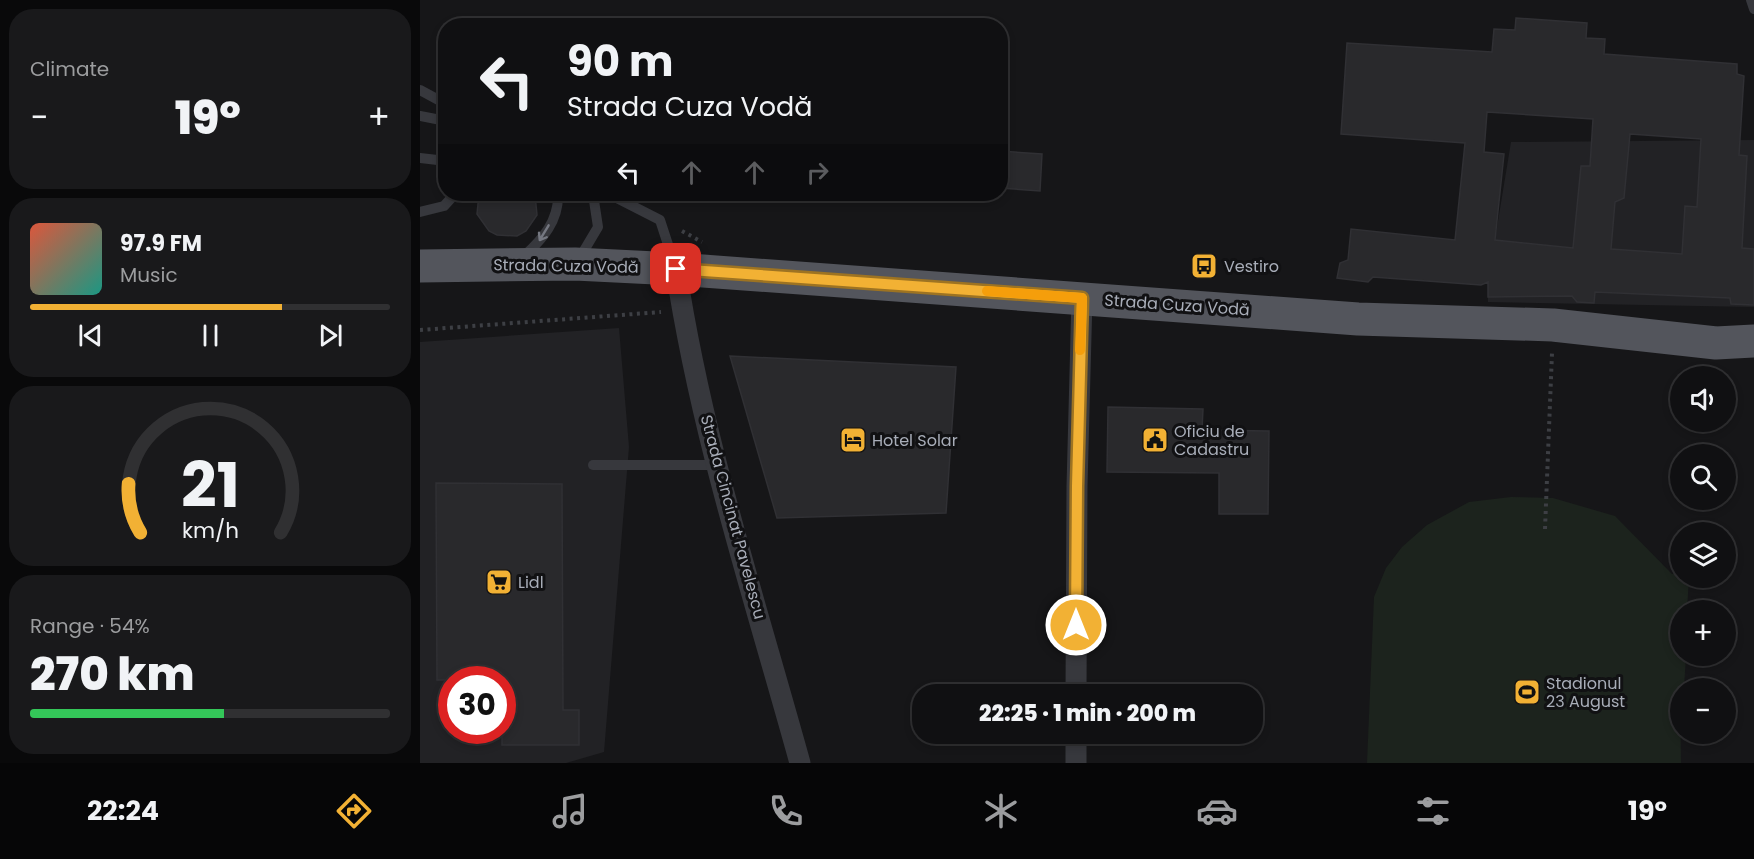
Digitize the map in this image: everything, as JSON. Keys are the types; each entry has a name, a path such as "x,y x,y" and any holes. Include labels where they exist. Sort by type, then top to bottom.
{"main road":[{"name":"Strada Cuza Vodă","path":"420,266 575,264 692,270 1358,319 1553,325 1716,343 1754,341"},
{"path":"1716,343 1754,356"}],"street":[{"name":"Strada Cincinat Pavelescu","path":"692,270 682,310 717,465 800,763"},
{"path":"1076,684 1077,486 1082,298"},
{"path":"1076,744 1076,763"}],"lane":[{"path":"1751,0 1754,9"},
{"path":"420,90 438,100"},
{"path":"420,116 438,119"},
{"path":"420,158 438,160"},
{"path":"420,212 444,206 449,201"},
{"path":"514,264 539,242 558,209 558,201"},
{"path":"575,264 598,227 594,201"},
{"path":"623,201 660,220 692,270"},
{"path":"593,465 717,465"}],"path":[{"path":"660,220 707,245 692,270"},
{"path":"420,330 682,310"},
{"path":"1545,529 1553,325"}],"shaded area":[{"path":"1754,140 1754,307 1488,302 1488,282 1511,142"},
{"path":"619,328 629,447 604,752 566,763 420,763 420,342"},
{"path":"1511,497 1553,498 1615,516 1670,572 1670,588 1688,588 1688,600 1670,600 1670,666 1685,666 1685,678 1670,678 1670,744 1681,744 1681,763 1367,763 1374,597 1386,568 1402,547 1427,525 1469,502"}],"building":[{"path":"1516,18 1587,23 1586,38 1605,39 1604,54 1737,64 1737,74 1744,76 1739,155 1747,156 1742,248 1754,249 1754,305 1731,304 1730,298 1595,292 1594,303 1577,302 1572,296 1488,297 1488,282 1481,285 1373,277 1368,282 1337,278 1340,263 1348,260 1351,229 1455,240 1465,143 1341,134 1347,43 1492,52 1494,29 1515,30","holes":["1487,112 1593,119 1590,166 1581,166 1573,248 1495,240 1504,154 1484,152","1630,134 1701,139 1697,207 1685,206 1682,254 1611,249 1615,202 1624,198"]},
{"path":"1008,152 1042,154 1040,191 1008,189"},
{"path":"478,201 536,201 537,215 526,231 517,236 497,235 489,231 477,214"},
{"name":"Hotel Solar","path":"730,356 956,367 946,513 777,518"},
{"path":"1108,407 1203,409 1202,430 1269,431 1268,514 1219,514 1219,473 1107,472"},
{"name":"Lidl","path":"436,483 562,484 563,710 579,710 579,745 502,745 516,744 516,666 438,666 437,680"}],"slow traffic":[{"path":"987,291 1082,298 1080,350"}],"place":[{"name":"Vestiro","path":"1204,266"},
{"name":"Hotel Solar","path":"853,440"},
{"name":"Oficiu de Cadastru","path":"1155,440"},
{"name":"Lidl","path":"499,582"},
{"name":"Stadionul 23 August","path":"1527,692"}],"route":[{"path":"676,269 1082,298 1076,625"}]}
